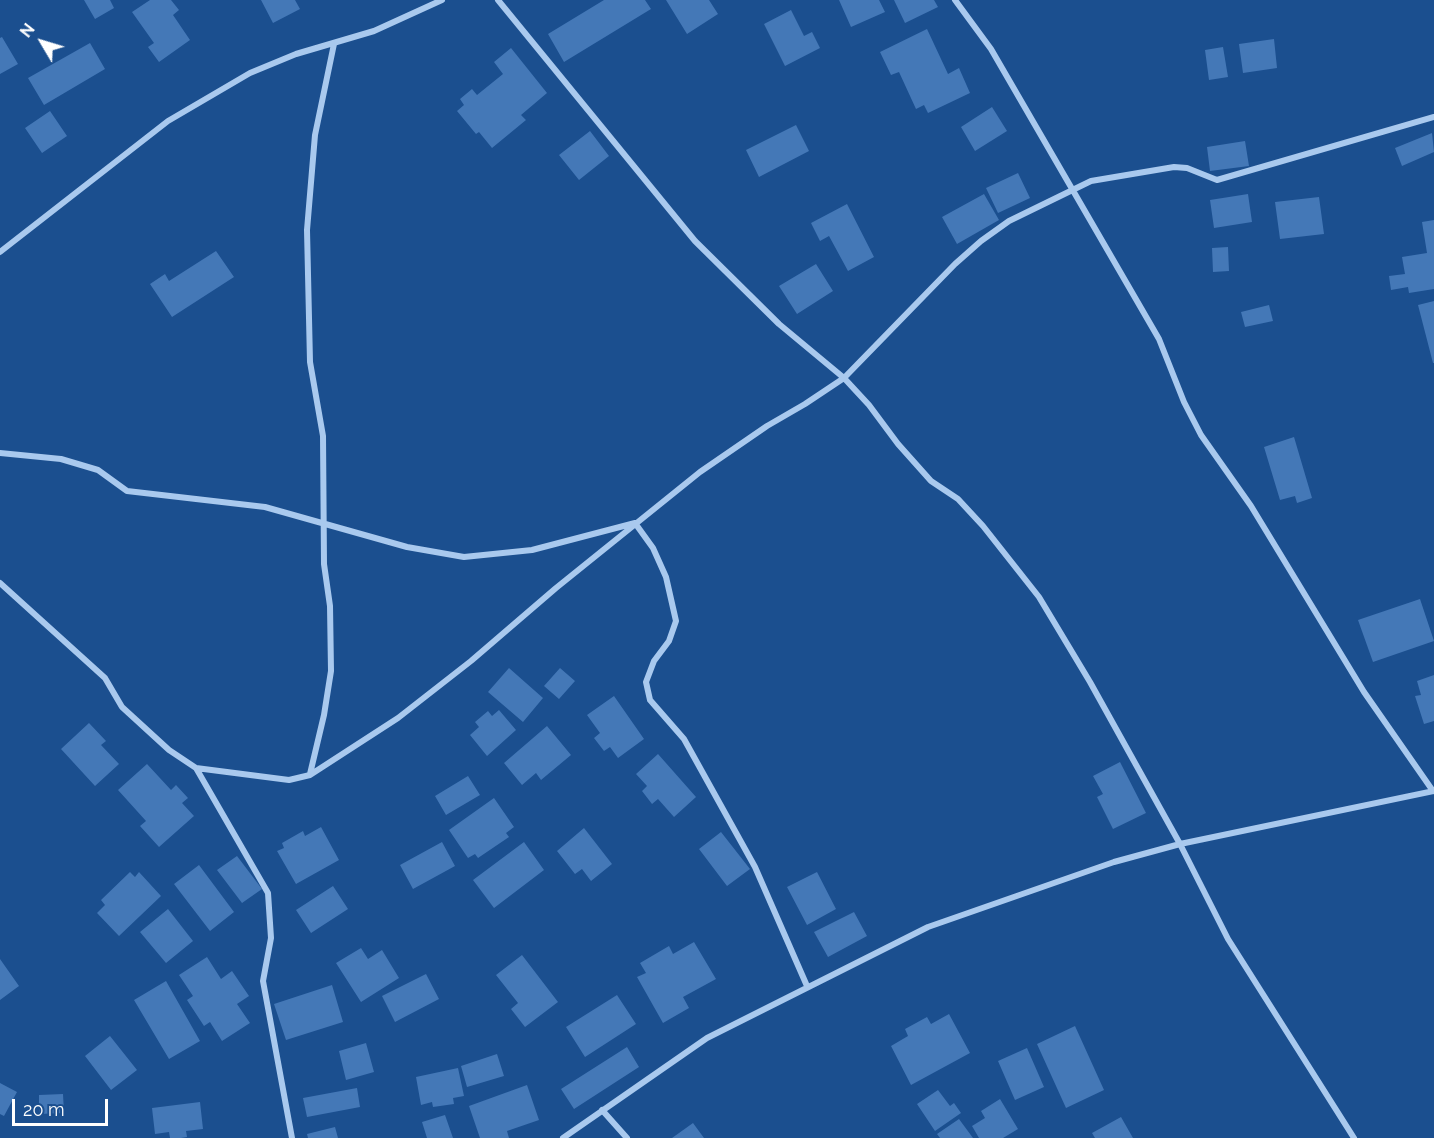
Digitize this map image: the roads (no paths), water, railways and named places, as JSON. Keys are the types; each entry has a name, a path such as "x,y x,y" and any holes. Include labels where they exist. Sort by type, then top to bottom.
{"street":[{"path":"0,252 168,121 250,73 296,54 374,31 442,0"},
{"path":"498,0 695,241 779,324 844,378 931,481 958,499 983,526 1039,597 1090,681 1180,844 1228,939 1353,1138"},
{"path":"563,1138 707,1038 928,927 1114,862 1180,844 1433,791 1364,692 1251,506 1201,435 1184,402 1160,339 1070,189 991,49 956,0"},
{"path":"310,775 331,671 330,606 324,564 323,436 310,362 307,230 315,135 334,44"},
{"path":"0,584 105,678 122,707 145,729 169,750 196,768 288,780 310,775 398,718 471,661 635,523 700,472 767,426 806,404 844,378 981,241 1008,221 1091,180 1174,167 1187,168 1217,180 1434,117"},
{"path":"0,453 61,459 98,470 127,491 256,506 407,547 464,557 532,550 635,523"},
{"path":"635,523 653,548 666,577 676,621 669,641 654,661 646,682 650,700 684,739 755,867 807,986"},
{"path":"196,768 268,893 271,938 263,981 292,1138"},
{"path":"602,1110 627,1138"}]}
